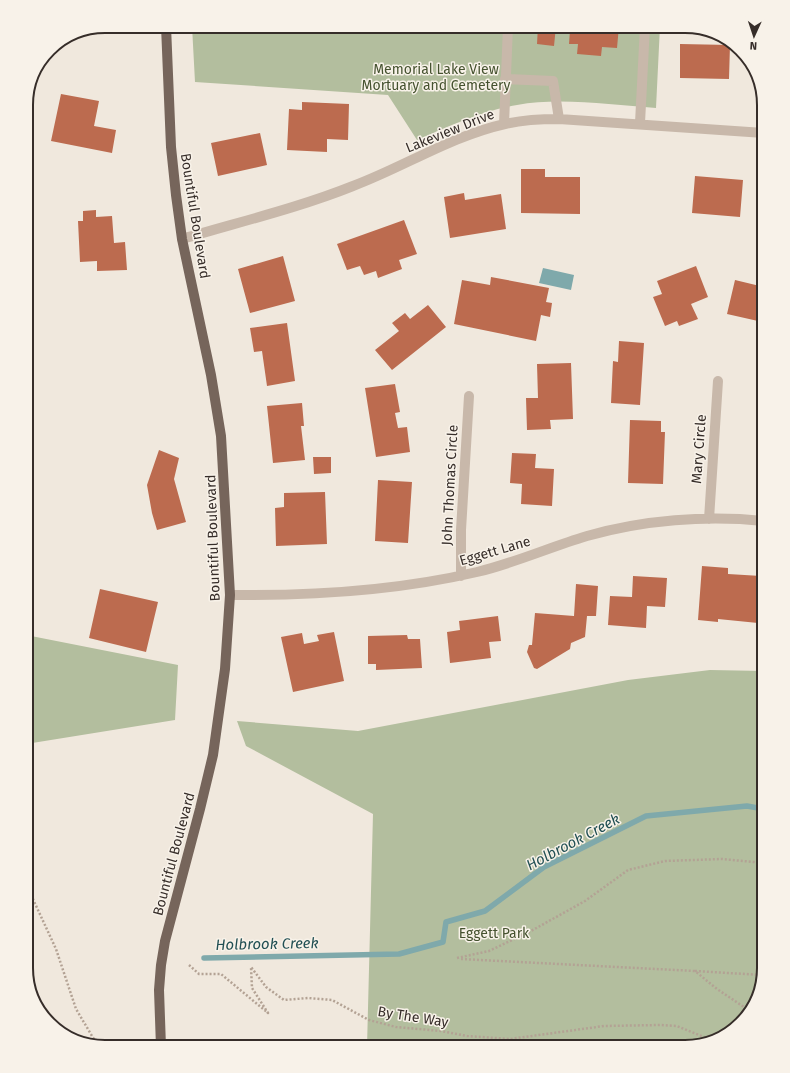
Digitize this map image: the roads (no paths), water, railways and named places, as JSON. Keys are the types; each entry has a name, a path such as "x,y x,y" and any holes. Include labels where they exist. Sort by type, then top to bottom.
{"main road":[{"name":"Bountiful Boulevard","path":"161,1040 159,990 161,965 213,755 225,670 230,595 221,436 212,375 182,239 171,147 166,33"}],"street":[{"path":"504,124 508,33"},
{"path":"640,123 645,33"},
{"path":"505,79 553,81 559,119"},
{"name":"Lakeview Drive","path":"182,239 335,193 378,176 461,138 504,124 532,120 559,119 640,123 757,132"},
{"name":"Mary Circle","path":"709,519 718,381"},
{"name":"John Thomas Circle","path":"461,576 461,530 469,396"},
{"name":"Eggett Lane","path":"230,595 333,593 404,586 461,576 495,567 611,530 658,522 709,519 757,521"}],"water":[{"path":"543,268 574,275 571,290 539,283"}],"waterway":[{"name":"Holbrook Creek","path":"204,958 399,954 443,942 446,922 485,911 544,867 646,816 747,806 757,808"}],"park label":[{"name":"Memorial Lake View Mortuary and Cemetery","path":"436,78"},
{"name":"Eggett Park","path":"494,933"}]}
